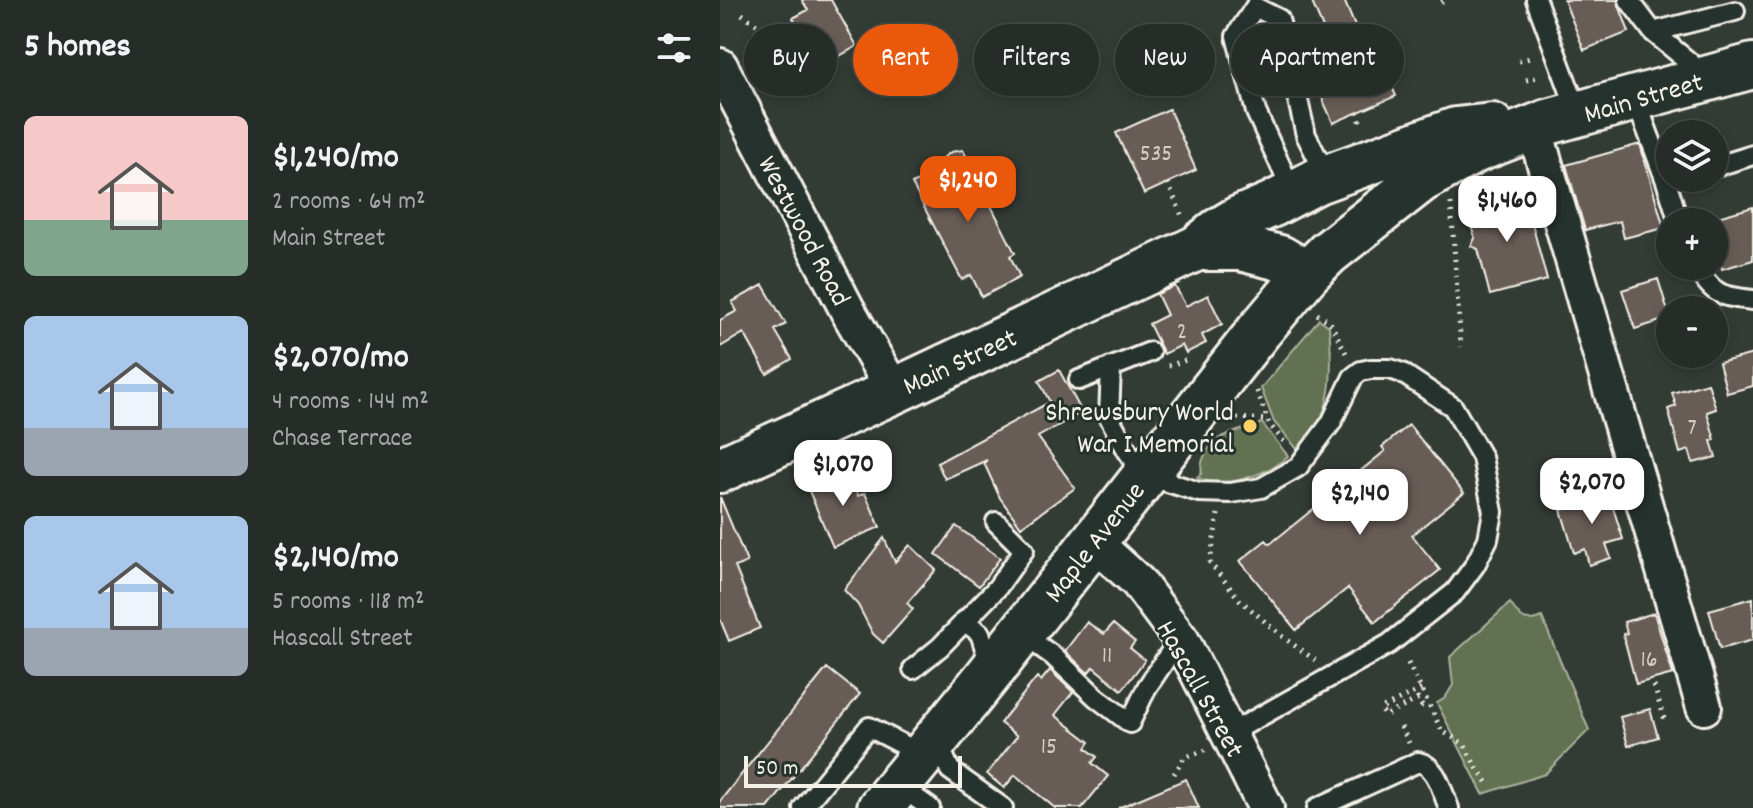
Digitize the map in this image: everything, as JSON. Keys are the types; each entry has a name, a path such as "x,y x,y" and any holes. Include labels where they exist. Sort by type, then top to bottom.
{"main road":[{"name":"Main Street","path":"1189,232 1280,258 1317,280 1421,180 1476,150 1578,113 1753,66"},
{"name":"Main Street","path":"720,470 894,391 1189,232 1218,231 1298,191 1456,130 1489,126 1534,127"},
{"path":"1298,191 1295,210 1314,224 1317,280"},
{"name":"Maple Avenue","path":"913,779 991,671 1259,331 1317,280"}],"street":[{"name":"Westwood Road","path":"720,66 848,311 894,391"},
{"path":"1534,127 1704,707"},
{"name":"Hascall Street","path":"1093,541 1138,582 1180,638 1266,808"}],"lane":[{"path":"1536,0 1578,113"},
{"path":"1629,0 1653,32 1708,78"},
{"path":"1255,7 1279,19 1306,135 1298,191 1256,112 1236,36 1255,7"},
{"path":"1653,32 1735,11"},
{"path":"1635,98 1656,145"},
{"path":"1728,163 1753,155"},
{"path":"1704,280 1726,298 1753,300"},
{"path":"1079,380 1150,352"},
{"path":"1111,367 1109,417 1128,452 1145,475 1199,492 1231,493 1261,488 1298,467 1331,423 1353,377 1371,369 1390,369 1402,373 1453,407 1482,457 1493,512 1488,539 1475,565 1455,592 1389,644 1229,734"},
{"path":"913,669 940,647 997,588 1024,550 996,522"},
{"path":"964,621 980,633 991,671"},
{"path":"1021,633 1053,656 1096,697 1130,723 1147,687 1180,638"},
{"path":"803,808 869,727 913,779 950,770 1003,808"},
{"path":"1317,808 1418,762 1425,763 1433,770 1449,808"}],"path":[{"path":"742,14 756,24"},
{"path":"1168,183 1189,232"},
{"path":"1451,202 1461,347"},
{"path":"1317,280 1330,322 1357,373"},
{"path":"1255,386 1269,424 1292,451"},
{"path":"1230,417 1268,420"},
{"path":"1221,493 1210,563 1240,600 1284,638 1335,675"},
{"path":"1408,663 1442,731 1464,744 1490,786"},
{"path":"1654,686 1665,722"},
{"path":"1421,689 1381,709 1385,716 1418,699 1422,706 1428,703"}],"green space":[{"path":"1319,319 1329,326 1329,393 1319,423 1297,449 1274,422 1261,388"},
{"path":"1262,423 1288,456 1269,469 1232,481 1207,481 1197,477 1202,473 1205,454 1218,439"},
{"path":"1510,603 1526,620 1542,617 1589,730 1545,774 1483,794 1437,703 1445,698 1453,685 1450,657"}],"building":[{"path":"802,0 831,0 853,39 853,48 837,57 837,24 796,24 793,18 808,10"},
{"path":"1311,0 1344,0 1354,24 1321,24"},
{"path":"1564,0 1617,0 1629,32 1584,50"},
{"path":"1321,96 1396,96 1333,123"},
{"path":"1169,109 1196,170 1144,194 1116,133"},
{"path":"1640,144 1658,208 1656,230 1624,238 1620,221 1585,230 1566,165"},
{"path":"963,150 1015,253 1010,256 1020,277 982,297 971,275 962,280 912,184 933,174 951,152"},
{"path":"1524,193 1547,280 1490,295 1478,249 1471,246 1475,238 1466,209"},
{"path":"1753,207 1753,260 1728,267 1728,214"},
{"path":"1658,280 1663,296 1656,296 1656,322 1635,329 1622,290"},
{"path":"763,285 786,324 775,330 792,359 767,374 744,333 720,347 720,320 737,311 732,302"},
{"path":"1175,286 1186,306 1208,295 1222,324 1202,335 1206,343 1186,353 1182,345 1164,354 1149,324 1167,315 1157,294"},
{"path":"1753,354 1753,386 1727,393 1720,368 1728,368 1728,361"},
{"path":"1059,370 1082,412 1038,437 1075,488 1021,527 1000,498 984,463 987,460 945,479 937,463 1050,402 1039,381"},
{"path":"1708,383 1716,409 1707,412 1716,457 1693,463 1689,450 1680,453 1668,409 1676,406 1672,393"},
{"path":"1409,425 1464,493 1412,535 1440,570 1375,622 1348,588 1296,630 1240,561 1266,540 1270,544 1385,451 1382,447"},
{"path":"846,466 858,496 865,493 880,527 833,547 809,491 828,483 825,475"},
{"path":"1588,490 1591,500 1609,495 1623,539 1606,544 1611,558 1589,565 1585,549 1574,553 1561,510 1572,507 1569,497"},
{"path":"720,497 747,562 735,567 760,628 729,641 720,619"},
{"path":"956,526 1000,558 979,586 936,554"},
{"path":"884,538 895,562 910,545 936,570 907,603 913,609 883,643 873,634 858,605 844,590"},
{"path":"1753,598 1753,640 1720,649 1709,610"},
{"path":"1654,613 1673,674 1636,684 1623,634 1627,633 1624,622"},
{"path":"1087,622 1104,634 1113,624 1135,642 1130,648 1145,660 1122,690 1093,667 1088,673 1065,651"},
{"path":"827,668 860,694 768,808 720,808 720,801"},
{"path":"1050,670 1073,692 1055,715 1090,742 1086,748 1097,757 1092,763 1108,776 1082,808 1055,808 1015,775 1004,788 987,774 1017,736 1000,723 1037,677 1041,681"},
{"path":"1650,709 1658,737 1628,746 1620,717"},
{"path":"1186,779 1199,808 1118,808"}],"place":[{"name":"Shrewsbury World War I Memorial","path":"1250,426"}]}
